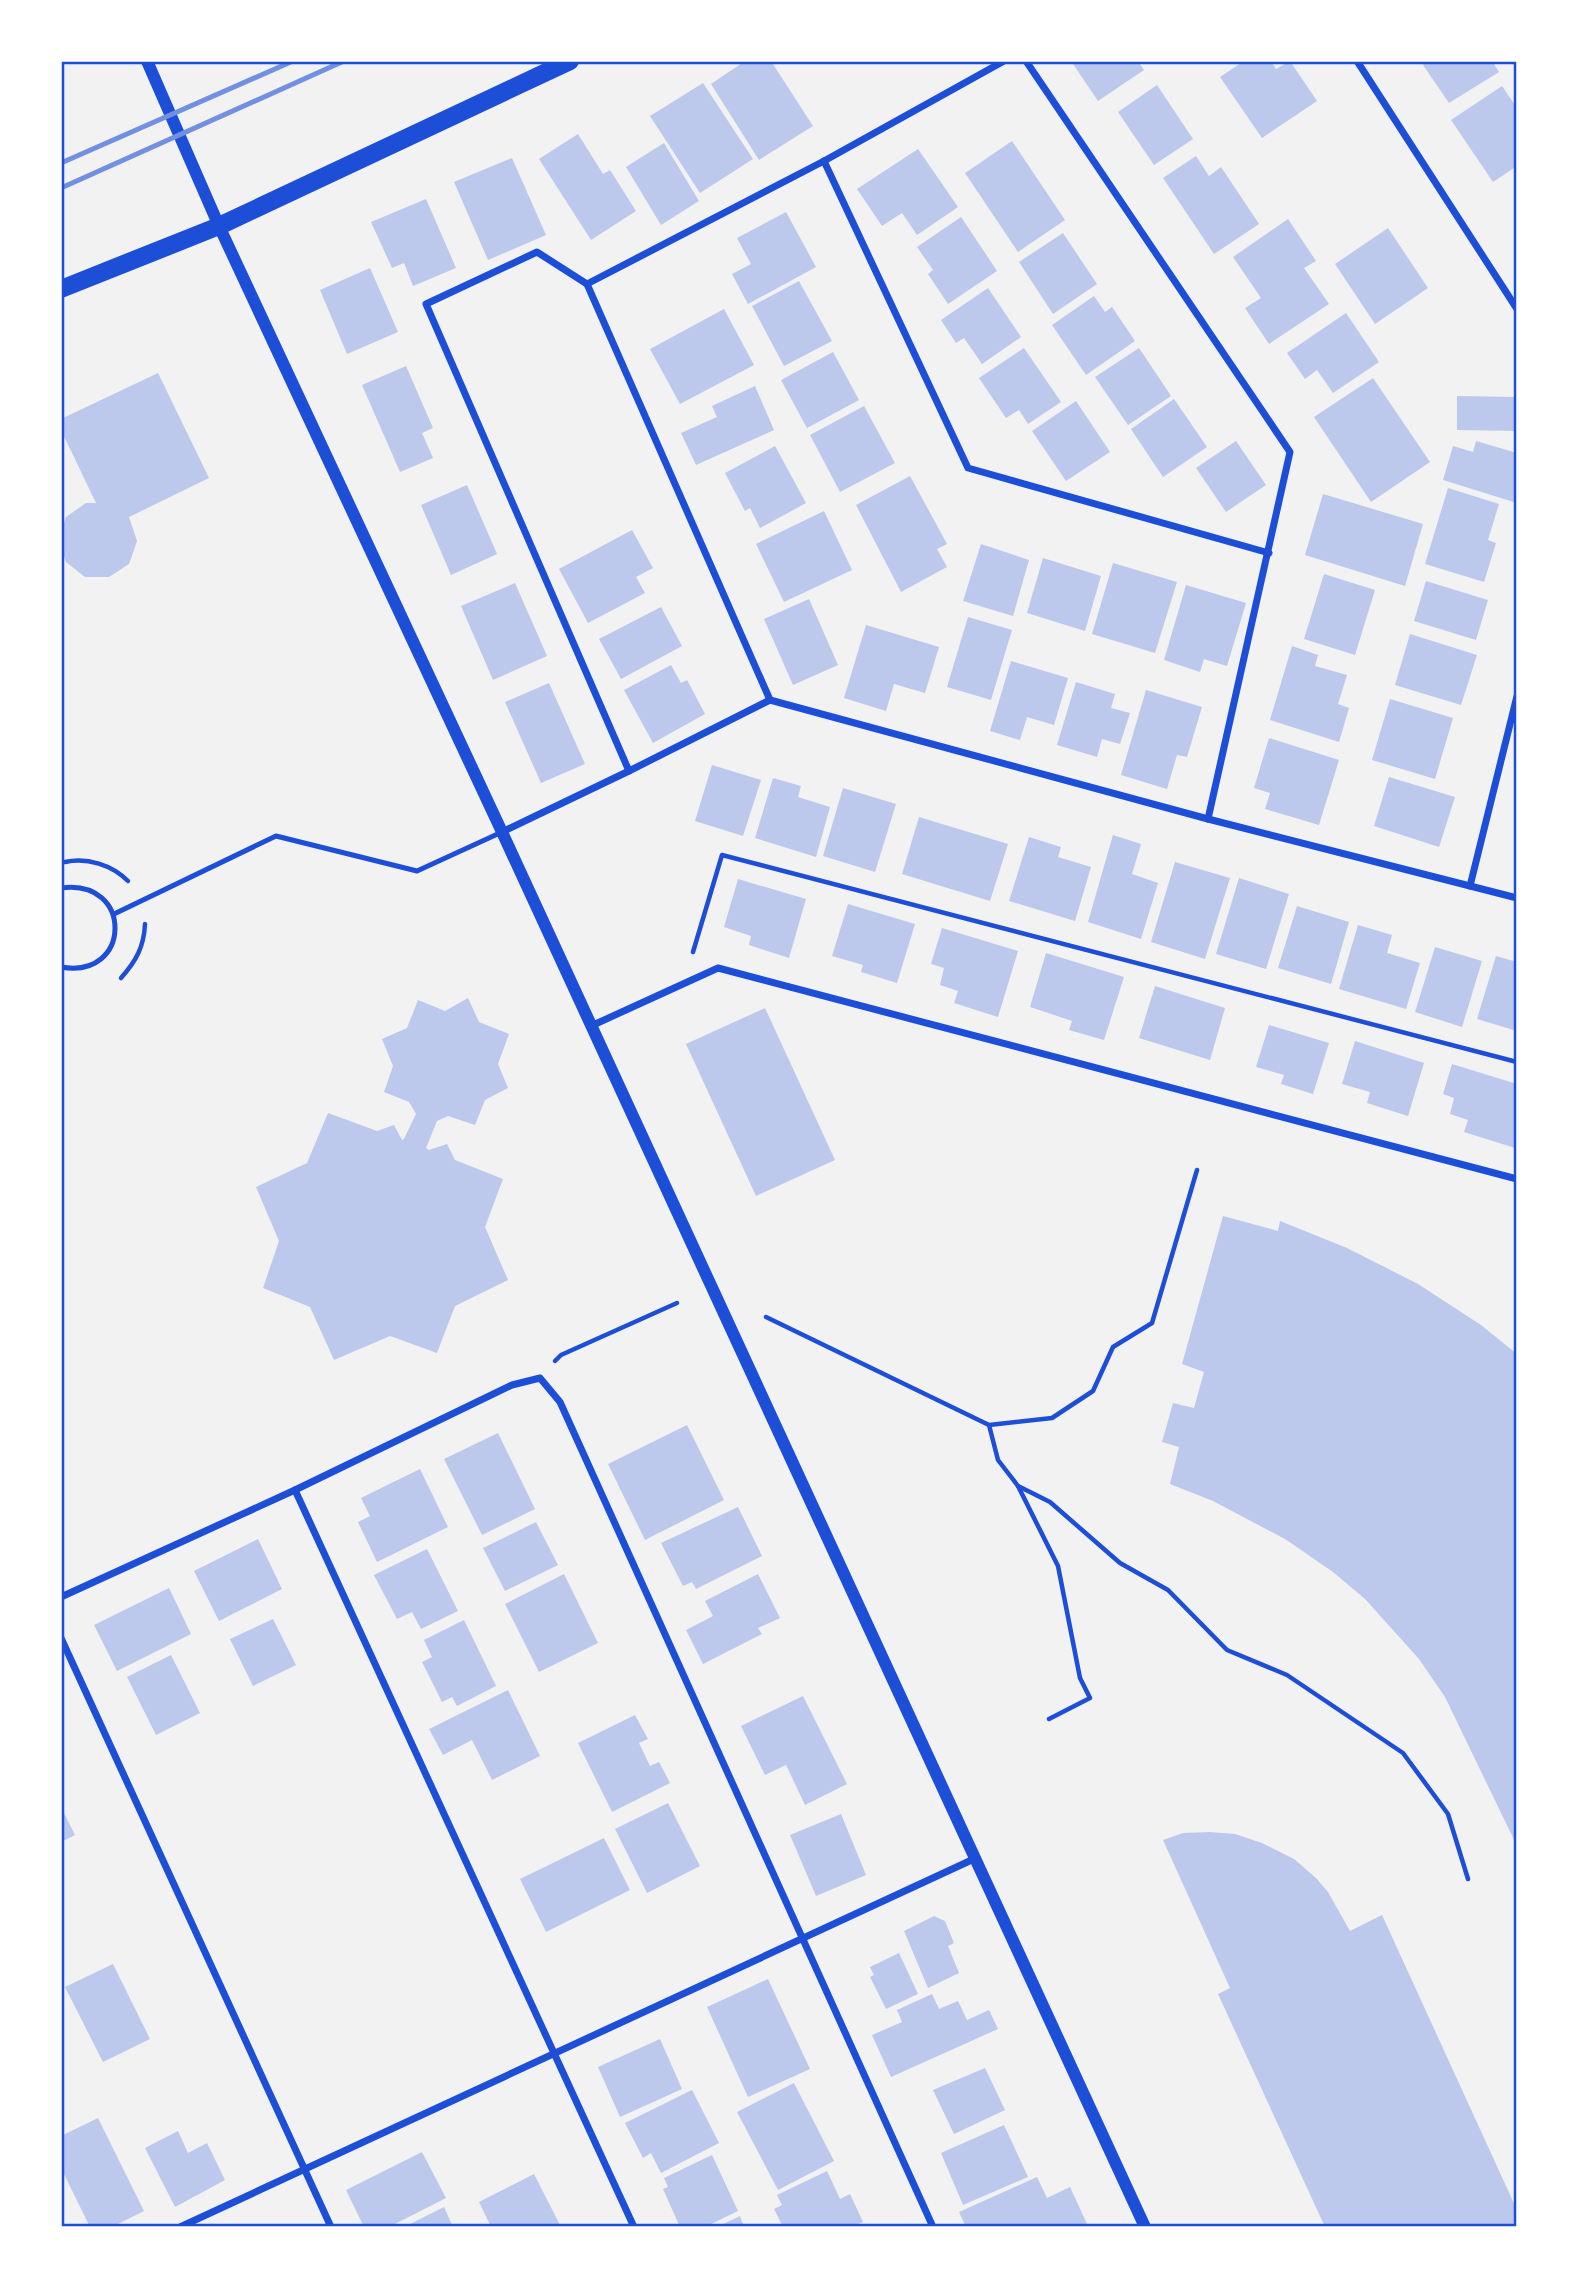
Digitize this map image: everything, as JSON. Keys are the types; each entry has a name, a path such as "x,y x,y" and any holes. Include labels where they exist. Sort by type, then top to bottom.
{"main road":[{"path":"61,289 219,226 570,61"}],"street":[{"path":"147,61 219,226 502,832 1145,2227"},
{"path":"587,284 824,162 1004,61"},
{"path":"1026,61 1290,452 1209,819"},
{"path":"1357,61 1517,309"},
{"path":"824,162 968,468 1269,553"},
{"path":"629,771 426,304 537,252 587,284 770,700"},
{"path":"1470,886 1517,696"},
{"path":"502,832 770,700 1209,819 1517,898"},
{"path":"591,1026 718,968 1517,1179"},
{"path":"61,1597 295,1490 512,1385 540,1378 560,1402 933,2227"},
{"path":"295,1490 634,2227"},
{"path":"61,1638 331,2227"},
{"path":"180,2227 976,1858"}],"lane":[{"path":"114,914 276,836 417,871 502,832"},
{"path":"61,888 77,886 92,890 105,900 114,914 116,929 113,944 105,956 93,965 76,970 61,967"}],"path":[{"path":"704,975 692,951 722,855 1517,1062"},
{"path":"766,1317 989,1425 1052,1418 1093,1391 1113,1347 1152,1323 1197,1170"},
{"path":"540,1378 561,1355 677,1303"},
{"path":"989,1425 998,1460 1018,1486 1058,1566 1080,1678 1090,1698 1049,1719"},
{"path":"1018,1486 1050,1503 1120,1563 1168,1590 1227,1650 1287,1675 1403,1753 1448,1814 1468,1879"}],"building":[{"path":"745,61 771,61 813,126 759,160 711,84"},
{"path":"1071,61 1138,61 1144,70 1098,101"},
{"path":"1244,61 1271,61 1276,69 1290,61 1317,101 1262,138 1220,77"},
{"path":"1429,61 1492,61 1499,72 1449,103 1423,65"},
{"path":"703,83 753,159 700,193 650,116"},
{"path":"1157,85 1193,139 1154,165 1118,112"},
{"path":"1502,86 1517,108 1517,166 1493,182 1451,120"},
{"path":"578,134 603,174 610,170 636,211 591,240 539,159"},
{"path":"1012,141 1065,220 1018,252 965,173"},
{"path":"664,143 699,201 661,225 626,167"},
{"path":"918,149 958,207 917,235 902,213 882,226 857,189"},
{"path":"1196,156 1209,176 1221,167 1259,224 1214,254 1163,178"},
{"path":"512,158 546,235 488,260 454,182"},
{"path":"426,199 456,268 413,286 404,263 392,268 371,222"},
{"path":"786,212 816,267 748,304 732,274 751,264 737,238"},
{"path":"961,217 997,271 948,304 928,274 933,270 917,247"},
{"path":"1288,219 1316,261 1304,268 1329,304 1269,344 1245,308 1261,298 1233,257"},
{"path":"1388,228 1428,288 1375,324 1335,264"},
{"path":"1063,233 1097,284 1053,314 1019,262"},
{"path":"370,268 398,332 347,354 320,290"},
{"path":"799,281 832,341 784,366 752,306"},
{"path":"988,288 1021,337 982,364 964,338 956,343 941,320"},
{"path":"1094,296 1105,312 1112,307 1135,341 1086,375 1052,325"},
{"path":"724,309 754,365 680,404 650,349"},
{"path":"1346,313 1379,362 1333,393 1317,370 1305,379 1287,353"},
{"path":"1024,348 1061,402 1028,424 1019,410 1006,418 979,378"},
{"path":"1139,348 1171,396 1128,425 1095,377"},
{"path":"833,352 859,400 807,428 781,380"},
{"path":"406,366 433,428 422,433 433,458 400,472 362,385"},
{"path":"158,373 209,478 129,517 137,541 129,564 109,577 85,577 66,562 61,547 61,532 66,517 86,503 96,503 61,430 61,419"},
{"path":"1373,378 1430,462 1371,502 1314,417"},
{"path":"755,386 774,430 696,465 681,433 717,417 712,406"},
{"path":"1457,396 1517,397 1517,431 1457,430"},
{"path":"1174,399 1207,447 1163,477 1131,429"},
{"path":"1076,401 1110,452 1066,481 1032,431"},
{"path":"864,406 895,463 840,492 810,435"},
{"path":"1236,441 1266,485 1226,512 1196,468"},
{"path":"1476,441 1517,453 1517,503 1443,480 1453,446 1473,452"},
{"path":"775,446 806,503 760,528 750,508 745,511 725,473"},
{"path":"910,476 947,544 937,549 947,567 901,592 856,505"},
{"path":"467,485 497,554 451,575 421,505"},
{"path":"1448,488 1499,504 1488,540 1496,543 1484,582 1425,564"},
{"path":"1323,494 1423,524 1405,586 1305,555"},
{"path":"824,511 852,570 784,602 756,544"},
{"path":"632,530 653,568 636,577 645,593 588,623 559,569"},
{"path":"981,544 1029,560 1013,616 963,601"},
{"path":"1043,558 1101,576 1085,631 1027,613"},
{"path":"1113,563 1177,582 1155,653 1092,634"},
{"path":"1324,574 1375,590 1355,655 1304,639"},
{"path":"1426,581 1488,600 1476,640 1414,621"},
{"path":"515,583 547,656 493,680 461,606"},
{"path":"1186,585 1246,603 1227,666 1204,659 1200,672 1164,660"},
{"path":"809,599 838,665 793,685 764,619"},
{"path":"661,607 682,646 621,679 599,639"},
{"path":"968,617 1012,630 991,700 947,687"},
{"path":"866,625 939,647 925,693 894,684 886,711 844,698"},
{"path":"1410,634 1477,655 1461,705 1395,685"},
{"path":"1292,646 1318,655 1315,666 1347,675 1338,704 1349,708 1339,742 1270,720"},
{"path":"1011,661 1068,678 1054,725 1027,717 1020,740 990,731"},
{"path":"671,665 681,683 687,680 705,714 653,743 624,690"},
{"path":"1076,682 1115,694 1111,708 1130,713 1120,744 1102,739 1097,757 1057,745"},
{"path":"549,683 585,764 541,783 505,702"},
{"path":"1146,690 1202,707 1187,757 1177,755 1167,789 1121,775"},
{"path":"1390,699 1453,718 1435,779 1372,760"},
{"path":"1269,738 1339,760 1319,825 1265,809 1270,793 1254,788"},
{"path":"712,765 761,780 743,836 695,821"},
{"path":"1389,777 1455,797 1439,847 1374,826"},
{"path":"773,778 801,786 798,797 830,807 816,857 755,838"},
{"path":"843,788 896,804 875,872 823,856"},
{"path":"919,817 1008,844 990,901 902,874"},
{"path":"1113,835 1141,844 1132,874 1158,883 1141,939 1088,922"},
{"path":"1029,837 1061,847 1058,857 1091,867 1075,921 1009,901"},
{"path":"1175,862 1230,878 1205,959 1151,942"},
{"path":"1239,878 1289,894 1266,969 1216,954"},
{"path":"738,879 806,899 789,958 749,945 751,936 724,927"},
{"path":"848,904 915,924 897,983 861,972 863,965 832,956"},
{"path":"1297,906 1349,922 1331,984 1278,968"},
{"path":"1358,925 1392,935 1387,953 1420,963 1406,1009 1339,989"},
{"path":"942,928 1018,951 998,1017 954,1003 958,991 940,985 944,968 931,964"},
{"path":"1435,947 1482,961 1462,1027 1415,1012"},
{"path":"1046,953 1124,977 1104,1040 1069,1030 1072,1021 1030,1007"},
{"path":"1496,956 1517,962 1517,1031 1477,1019"},
{"path":"1155,986 1225,1008 1210,1060 1139,1038"},
{"path":"468,998 479,1022 509,1034 498,1064 508,1088 485,1100 475,1125 448,1116 437,1121 426,1148 429,1150 447,1144 455,1160 503,1179 485,1227 508,1280 455,1306 437,1353 390,1336 334,1360 310,1307 263,1288 279,1241 256,1187 307,1163 328,1113 377,1131 394,1125 402,1140 404,1139 416,1114 409,1102 384,1092 393,1066 382,1039 407,1028 418,1000 445,1011"},
{"path":"765,1008 835,1160 756,1196 686,1044"},
{"path":"1269,1025 1329,1043 1313,1094 1281,1084 1284,1075 1256,1067"},
{"path":"1355,1041 1424,1063 1408,1116 1367,1103 1370,1092 1342,1084"},
{"path":"1452,1064 1517,1084 1515,1148 1464,1132 1468,1120 1450,1114 1454,1098 1443,1094"},
{"path":"1223,1216 1278,1231 1280,1221 1347,1248 1418,1284 1481,1325 1517,1354 1517,1846 1445,1697 1419,1659 1365,1599 1333,1572 1285,1539 1213,1501 1170,1484 1179,1447 1162,1442 1173,1403 1194,1408 1204,1372 1182,1364"},
{"path":"687,1425 724,1500 645,1540 608,1464"},
{"path":"498,1433 535,1509 482,1535 444,1459"},
{"path":"420,1469 448,1527 377,1562 358,1522 370,1516 361,1498"},
{"path":"738,1507 762,1556 696,1589 692,1582 683,1586 661,1543"},
{"path":"536,1522 558,1565 505,1591 483,1548"},
{"path":"258,1539 282,1589 219,1621 194,1571"},
{"path":"427,1549 458,1611 421,1629 412,1612 397,1619 374,1575"},
{"path":"564,1574 598,1643 539,1672 505,1604"},
{"path":"758,1574 780,1618 758,1628 762,1634 703,1664 686,1630 713,1616 705,1601"},
{"path":"169,1588 191,1634 117,1671 94,1625"},
{"path":"273,1619 296,1665 253,1686 230,1639"},
{"path":"464,1620 496,1686 457,1706 452,1697 442,1702 422,1662 432,1657 424,1640"},
{"path":"171,1655 200,1713 156,1735 127,1677"},
{"path":"508,1690 540,1756 492,1780 472,1740 443,1755 429,1729"},
{"path":"803,1696 847,1784 805,1805 786,1765 765,1775 741,1726"},
{"path":"635,1715 648,1739 639,1743 650,1766 659,1762 670,1783 612,1812 578,1743"},
{"path":"668,1803 700,1866 647,1893 615,1829"},
{"path":"61,1807 75,1835 61,1842"},
{"path":"841,1814 866,1875 816,1896 790,1835"},
{"path":"1183,1833 1235,1834 1262,1843 1294,1859 1328,1892 1350,1931 1382,1915 1517,2210 1517,2227 1325,2227 1218,1994 1230,1988 1163,1840"},
{"path":"604,1838 630,1890 546,1932 520,1879"},
{"path":"934,1916 945,1921 954,1943 948,1946 959,1973 928,1988 904,1931"},
{"path":"899,1953 918,1994 886,2009 870,1977 874,1975 870,1967"},
{"path":"113,1964 150,2039 103,2062 65,1987"},
{"path":"768,1979 810,2069 748,2097 707,2007"},
{"path":"932,1994 939,2009 958,2001 967,2020 989,2010 998,2029 891,2077 872,2035 902,2022 897,2010"},
{"path":"660,2039 682,2089 620,2117 598,2067"},
{"path":"985,2068 1005,2110 954,2134 933,2090"},
{"path":"794,2083 834,2161 778,2190 737,2112"},
{"path":"692,2090 719,2143 661,2173 651,2153 643,2158 625,2123"},
{"path":"98,2118 144,2211 112,2227 90,2227 61,2168 61,2136"},
{"path":"1004,2125 1028,2177 963,2205 941,2153"},
{"path":"178,2131 188,2153 207,2143 225,2180 175,2207 145,2148"},
{"path":"422,2152 446,2198 389,2227 364,2227 346,2190"},
{"path":"712,2155 738,2211 705,2227 680,2227 663,2189 668,2187 664,2178"},
{"path":"827,2171 840,2199 850,2194 863,2222 852,2227 783,2227 774,2209 782,2205 777,2195"},
{"path":"534,2174 561,2227 491,2227 479,2202"},
{"path":"1037,2177 1047,2198 1070,2187 1087,2224 1080,2227 966,2227 959,2212"},
{"path":"444,2207 453,2227 404,2227"},
{"path":"740,2216 744,2227 717,2227"}],"railway":[{"path":"61,163 293,61"},
{"path":"61,188 344,61"}]}
